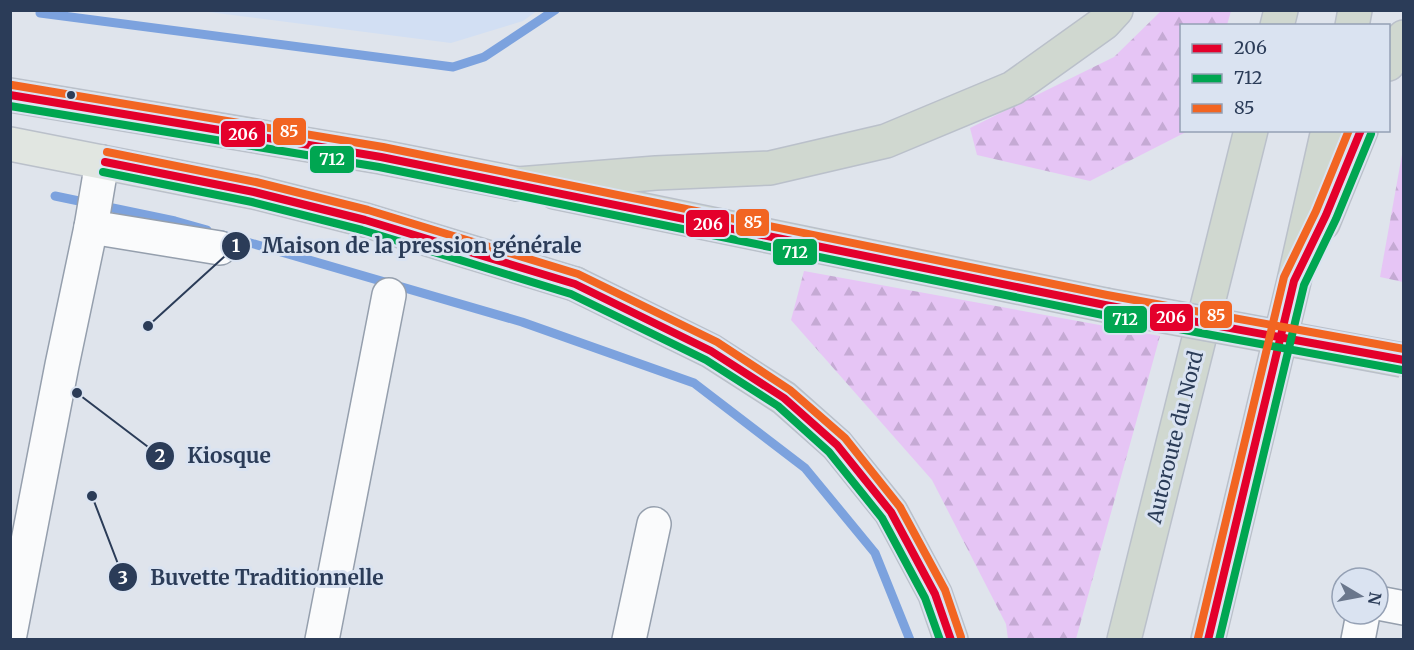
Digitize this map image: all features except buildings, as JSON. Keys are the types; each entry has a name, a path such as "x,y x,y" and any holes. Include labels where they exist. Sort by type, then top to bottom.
{"highway":[{"path":"518,184 656,173 770,168 886,141 1014,88 1104,23 1116,10"},
{"path":"1390,62 1404,37"},
{"name":"Autoroute du Nord","path":"1124,639 1251,132"},
{"path":"1208,639 1328,132"},
{"path":"1294,281 1326,216 1360,132"},
{"path":"518,184 1105,305 1403,360"},
{"path":"575,284 711,351 784,398 837,445 891,512 935,594 951,639"}],"main road":[{"path":"10,95 381,157 518,184"},
{"path":"10,144 100,172 254,192 365,220 575,284"}],"street":[{"path":"10,634 92,224 100,172"},
{"path":"92,224 220,248"},
{"path":"322,639 389,295"},
{"path":"629,639 654,524"}],"shaded area":[{"path":"537,10 523,21 451,43 201,11"}],"green space":[{"path":"1161,11 1231,11 1227,24 1180,24 1180,132 1186,132 1090,181 977,155 970,128 1114,57"},
{"path":"1403,149 1403,282 1380,277"},
{"path":"804,271 1160,336 1076,639 1008,639 1006,624 932,480 791,320"}],"waterway":[{"path":"40,13 453,67 484,57 555,10"},
{"path":"55,196 207,230"},
{"path":"223,235 522,322 694,383 805,468 875,553 910,640"}],"transit line":[{"name":"85","path":"12,85 383,147 1107,295 1404,349"},
{"name":"206","path":"10,95 381,157 1105,305 1404,360"},
{"name":"712","path":"10,106 379,167 1103,315 1402,370"},
{"name":"85","path":"1198,638 1284,277 1316,211 1348,132"},
{"name":"206","path":"1208,640 1294,281 1326,215 1360,132"},
{"name":"712","path":"1219,640 1304,285 1336,219 1371,134"},
{"name":"85","path":"107,152 256,182 368,210 578,274 717,342 790,390 845,438 900,507 945,590 961,637"},
{"name":"206","path":"105,162 254,192 365,220 575,284 711,351 784,398 837,445 891,512 935,594 951,640"},
{"name":"712","path":"103,172 252,202 362,230 571,294 706,360 778,406 829,452 882,518 925,598 940,640"}],"place":[{"name":"Maison de la pression générale","path":"148,326"},
{"name":"Kiosque","path":"77,393"},
{"name":"Buvette Traditionnelle","path":"92,496"}]}
